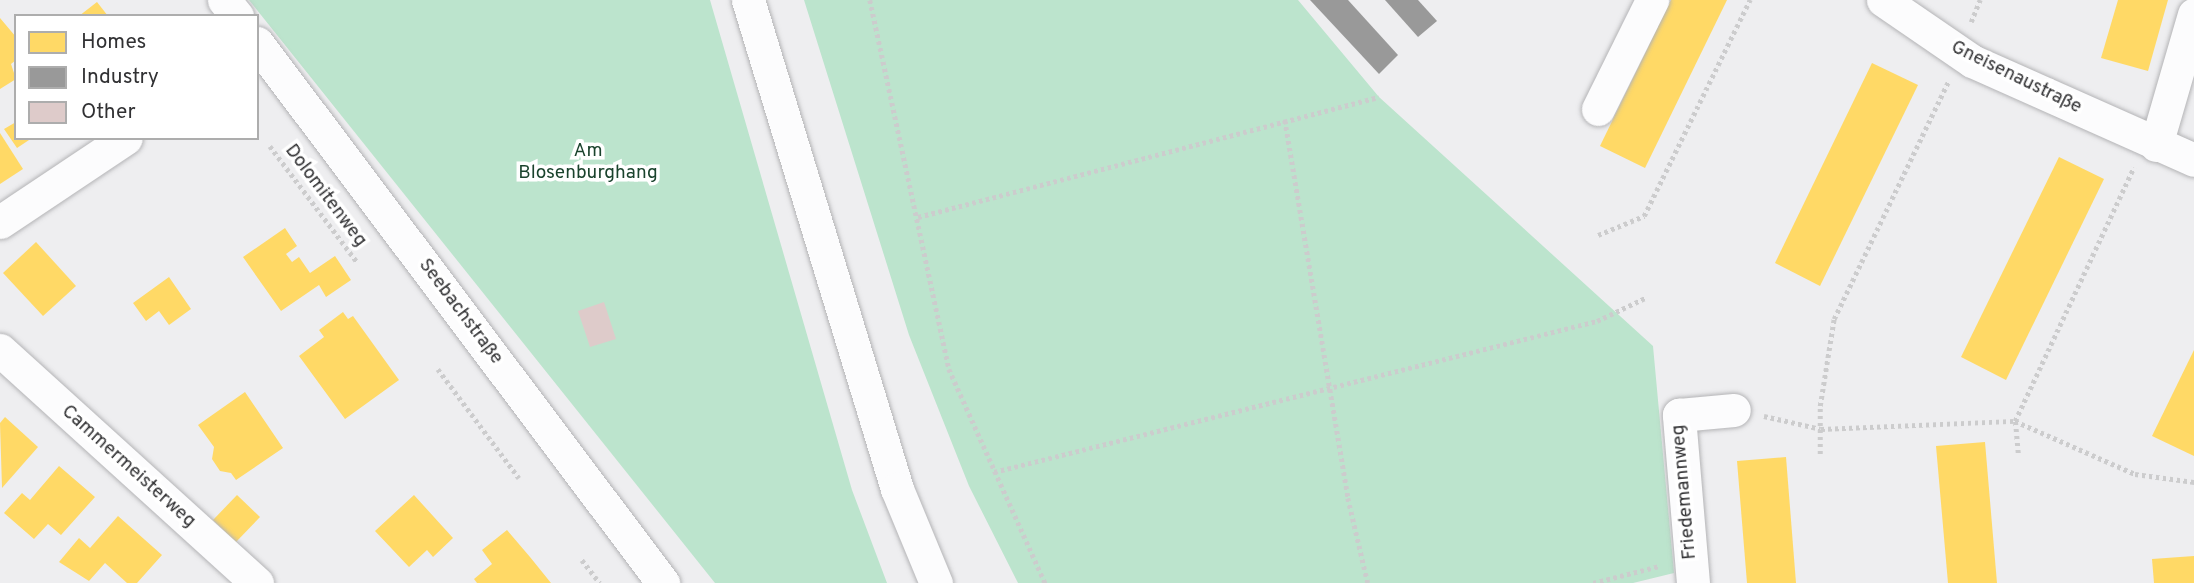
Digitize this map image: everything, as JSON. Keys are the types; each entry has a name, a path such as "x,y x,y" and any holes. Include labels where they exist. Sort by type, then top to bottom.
{"street":[{"path":"224,0 235,14"},
{"path":"748,0 897,489 936,583"},
{"path":"1598,109 1652,0"},
{"name":"Gneisenaustraße","path":"1883,0 1960,54 2194,160"},
{"path":"2151,142 2194,15"},
{"name":"Seebachstraße","path":"259,48 663,583"},
{"path":"0,222 123,140"},
{"name":"Cammermeisterweg","path":"0,350 238,576"},
{"name":"Friedemannweg","path":"1692,571 1679,415 1734,410"}],"path":[{"path":"870,0 949,369 1045,583"},
{"path":"1598,235 1644,216 1750,0"},
{"path":"1820,454 1834,319 1960,54"},
{"path":"918,217 1379,97"},
{"path":"1285,120 1329,388 1368,583"},
{"path":"2018,453 2015,421 2151,142"},
{"name":"Dolomitenweg","path":"270,146 357,262"},
{"path":"994,472 1597,321 1647,297"},
{"path":"438,369 519,478"},
{"path":"1734,410 1821,429 2015,421 2135,474 2194,482"},
{"path":"582,560 600,583"},
{"path":"1593,583 1692,571"}],"green space":[{"name":"Am Blosenburghang","path":"249,0 710,0 852,490 887,583 715,583"},
{"path":"804,0 1298,0 1379,97 1653,346 1674,573 1633,583 1018,583 969,486 909,335"}],"building: Homes":[{"path":"1671,0 1727,0 1645,168 1600,146"},
{"path":"2118,0 2168,0 2148,71 2101,58"},
{"path":"97,2 106,14 82,14"},
{"path":"0,18 14,35 14,62 11,64 14,80 0,89"},
{"path":"1872,63 1918,85 1820,286 1775,263"},
{"path":"14,123 14,140 29,140 17,148 4,129"},
{"path":"0,133 23,169 0,184"},
{"path":"2059,157 2104,179 2006,380 1961,357"},
{"path":"285,228 297,246 286,254 292,262 299,257 310,273 335,256 351,280 326,297 319,285 281,311 243,257"},
{"path":"36,242 76,286 43,316 3,273"},
{"path":"169,277 191,309 169,325 159,311 146,321 133,303"},
{"path":"343,312 348,319 353,316 399,380 345,419 299,356 324,337 319,330"},
{"path":"2194,350 2194,456 2152,436"},
{"path":"245,392 283,448 236,480 231,473 220,471 212,459 214,447 198,425"},
{"path":"5,417 38,447 2,488 0,423"},
{"path":"1985,442 1997,583 1948,583 1936,446"},
{"path":"1786,457 1796,583 1747,583 1737,461"},
{"path":"59,466 95,497 61,535 48,524 34,539 4,513 22,493 30,500"},
{"path":"237,495 260,517 236,542 213,520"},
{"path":"414,495 453,538 433,557 427,550 409,567 375,531"},
{"path":"118,516 162,555 137,583 127,583 105,563 89,581 59,562 79,538 90,548"},
{"path":"507,530 551,583 477,583 474,579 492,564 482,550"},
{"path":"2194,556 2194,583 2154,583 2152,559"}],"building: Industry":[{"path":"1310,0 1348,0 1398,55 1379,74"},
{"path":"1385,0 1418,0 1437,21 1418,37"}],"building: Other":[{"path":"604,302 616,339 590,347 578,311"}]}
